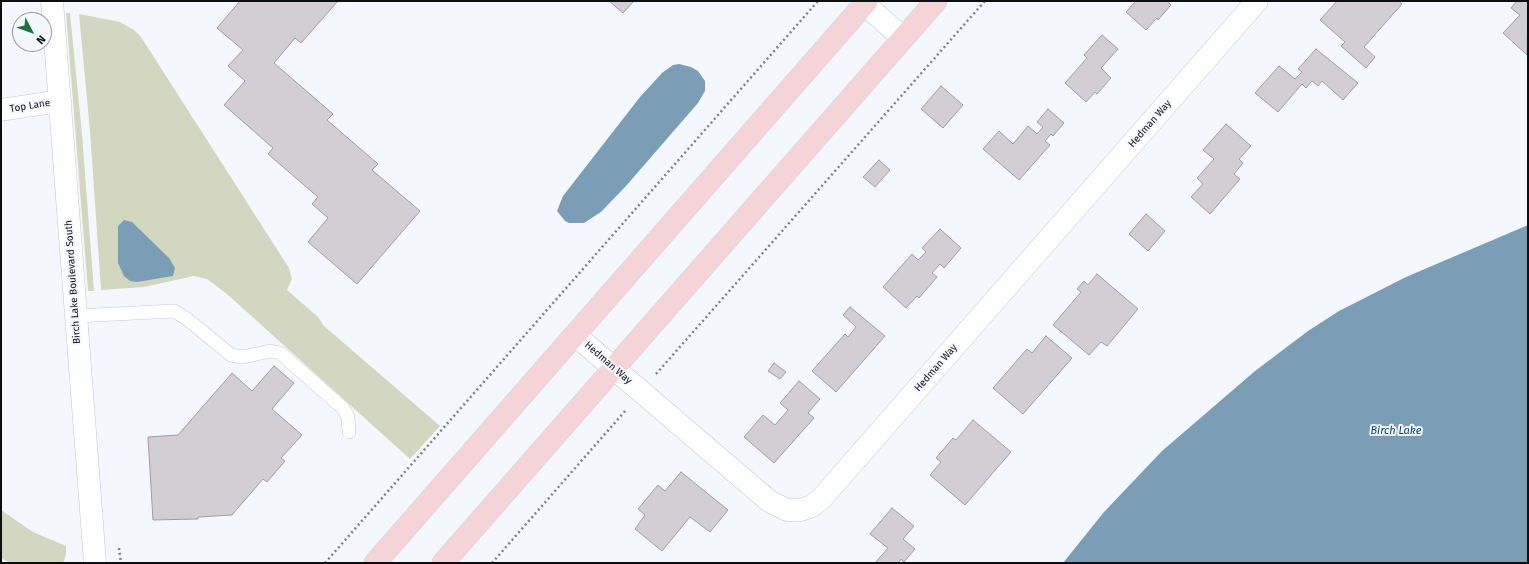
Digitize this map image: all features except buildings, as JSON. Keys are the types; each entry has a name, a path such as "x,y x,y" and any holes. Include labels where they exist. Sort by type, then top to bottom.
{"main road":[{"path":"443,563 936,1"},
{"path":"375,563 864,2"}],"street":[{"name":"Birch Lake Boulevard South","path":"52,1 95,563"},
{"name":"Hedman Way","path":"575,334 769,501 787,510 801,510 812,506 821,499 1257,1"},
{"path":"864,2 903,38"},
{"name":"Top Lane","path":"1,110 60,101"}],"lane":[{"path":"76,316 174,311 187,319 231,355 243,357 270,352 280,353 343,408 348,417 349,432"}],"path":[{"path":"325,563 818,1"},
{"path":"660,370 985,1"},
{"path":"492,563 620,416"},
{"path":"119,542 121,563"}],"green space":[{"path":"66,13 70,13 82,134 94,291 88,291"},
{"path":"79,14 120,22 134,30 141,37 289,268 292,279 287,290 318,317 324,326 440,426 410,459 227,294 207,279 194,276 144,287 101,290 90,131"},
{"path":"1,510 33,532 66,546 66,555 63,563 9,563 2,558"}],"water":[{"path":"679,64 691,67 698,71 705,81 705,91 698,103 626,186 601,212 584,223 569,223 565,221 557,211 563,196 640,97 662,73 673,65"},
{"path":"124,220 132,222 169,258 175,268 173,276 137,282 130,281 124,276 118,263 118,226"},
{"name":"Birch Lake","path":"1528,225 1528,563 1063,563 1104,512 1162,451 1255,371 1308,331 1339,311 1406,277"}]}
